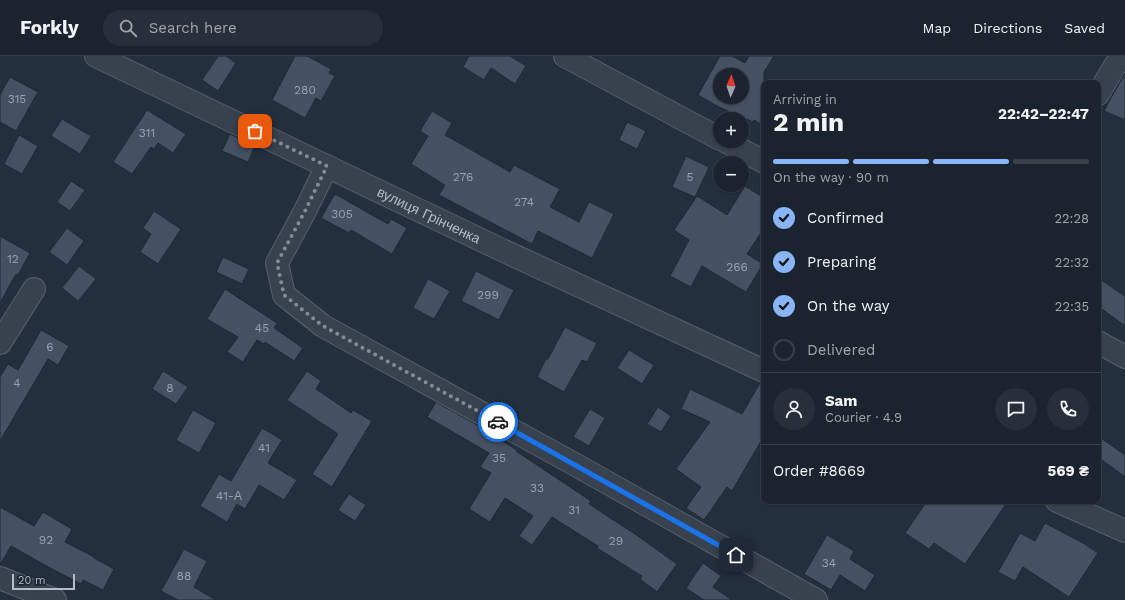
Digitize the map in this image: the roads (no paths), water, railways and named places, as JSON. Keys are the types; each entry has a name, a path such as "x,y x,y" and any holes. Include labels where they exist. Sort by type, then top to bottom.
{"street":[{"name":"вулиця Грінченка","path":"96,56 502,250 761,371"},
{"path":"565,56 713,135"},
{"path":"1101,89 1121,56"},
{"path":"738,148 761,160"},
{"path":"327,166 277,263 284,295 323,326 576,465 816,600"},
{"path":"0,343 34,289"},
{"path":"1101,344 1125,357"},
{"path":"1064,504 1125,531"},
{"path":"0,578 55,600"}]}
